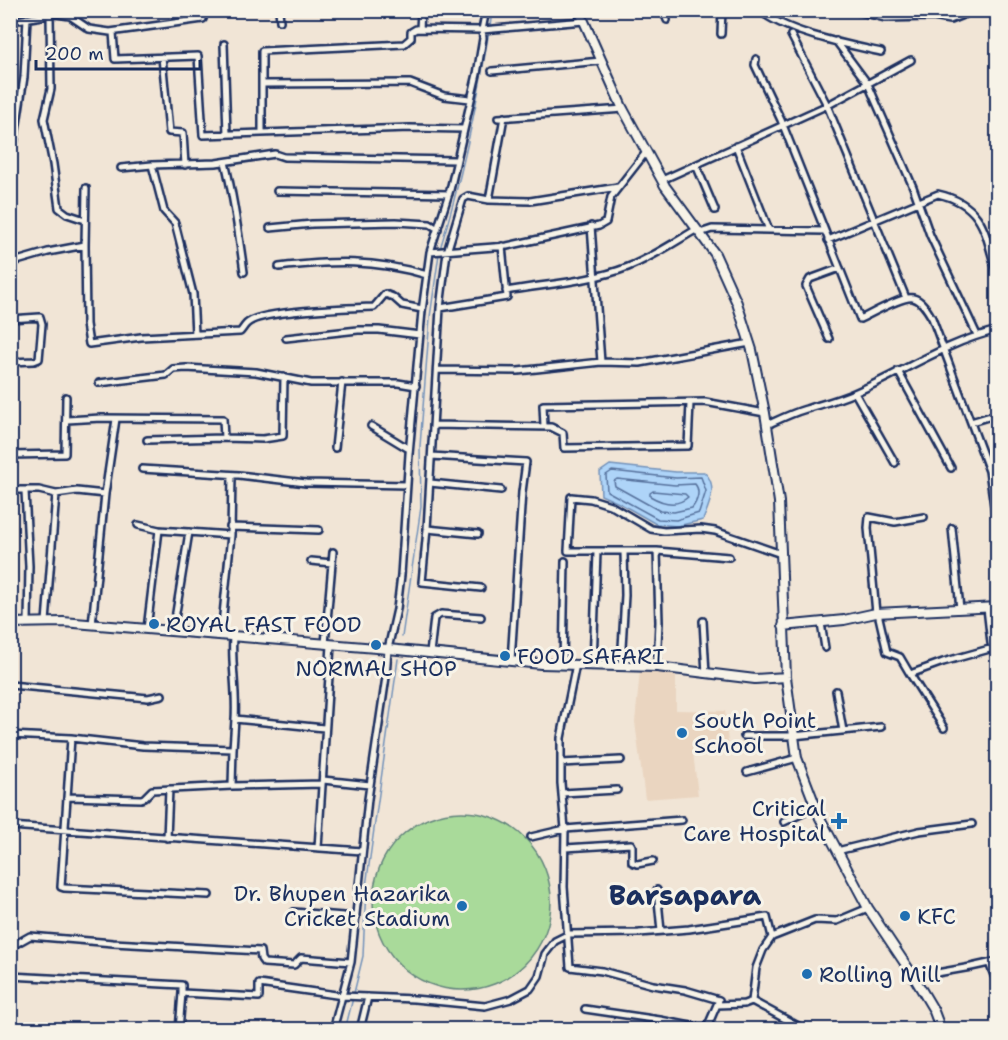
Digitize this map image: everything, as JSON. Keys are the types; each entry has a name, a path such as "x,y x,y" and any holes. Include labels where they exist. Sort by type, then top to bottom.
{"main road":[{"path":"579,10 624,109 662,180 699,231 723,270 737,303 750,343 765,413 779,502 786,677 796,758 837,851 868,908 933,1009 941,1029"},
{"path":"783,626 821,623 877,613 998,607"},
{"path":"10,623 92,624 511,661 657,667 755,679 786,677"}],"street":[{"path":"279,10 280,21"},
{"path":"368,11 376,10"},
{"path":"333,1029 351,962 370,785 388,649 397,609 409,449 427,275 470,99 483,38 486,10"},
{"path":"663,10 667,20"},
{"path":"721,34 722,10"},
{"path":"759,10 772,21 881,52"},
{"path":"852,10 885,18 933,17 950,20 975,10"},
{"path":"420,11 420,29"},
{"path":"54,13 51,89 44,119 46,134 59,208 67,214 85,220"},
{"path":"10,21 54,13 69,16 89,29 113,32 203,19"},
{"path":"14,144 24,77 27,18"},
{"path":"262,133 262,51 404,44 411,38 411,32 420,29 493,29 584,21"},
{"path":"113,32 115,59 198,56 203,135 463,129"},
{"path":"791,35 827,105 906,298"},
{"path":"836,40 868,84 918,201 930,235 977,334"},
{"path":"224,44 227,134"},
{"path":"162,57 169,132 183,133 185,165"},
{"path":"756,59 755,65 783,125 860,319 906,298 914,298 923,304 932,318 989,471 998,534"},
{"path":"662,180 827,105 911,60"},
{"path":"492,71 601,61"},
{"path":"262,84 410,83 444,96 470,99"},
{"path":"489,200 501,117 624,109"},
{"path":"736,146 769,230"},
{"path":"432,252 502,246 606,222 608,207 618,187 647,151"},
{"path":"121,168 225,162 275,154 284,157 456,160"},
{"path":"225,162 244,272"},
{"path":"152,165 165,210 175,223 193,294 195,334"},
{"path":"696,165 715,210"},
{"path":"481,588 422,582 440,308 446,252 464,197 530,201 618,187"},
{"path":"86,188 86,324 89,344 141,337 240,332 249,321 267,316 374,307 385,294 393,297 402,305 422,309"},
{"path":"277,191 448,194"},
{"path":"828,240 938,194 956,198 980,219 998,277"},
{"path":"270,228 312,224 396,222 430,224 438,229"},
{"path":"591,226 601,362"},
{"path":"506,291 595,276 626,268 699,231 712,229 824,231"},
{"path":"10,263 48,252 85,245"},
{"path":"440,308 507,297 502,246"},
{"path":"279,267 364,262 427,275"},
{"path":"829,339 806,286 810,279 840,268"},
{"path":"10,320 40,317 42,324 39,359 10,362"},
{"path":"286,338 358,330 420,335"},
{"path":"767,424 855,393 944,348 977,334 998,330"},
{"path":"437,370 518,371 601,362 640,363 750,343"},
{"path":"99,383 165,375 173,369 186,368 255,372 311,383 398,383 416,386"},
{"path":"897,371 951,468"},
{"path":"147,440 262,439 283,436 284,377"},
{"path":"335,448 342,382"},
{"path":"855,393 895,463"},
{"path":"10,455 65,454 66,397"},
{"path":"544,426 543,405 705,402 765,413"},
{"path":"433,425 544,426 559,429 563,433 564,448 688,446 690,403"},
{"path":"971,422 998,414"},
{"path":"92,624 105,494 116,419"},
{"path":"67,420 223,419 224,438"},
{"path":"372,426 409,449"},
{"path":"432,456 526,462 511,661"},
{"path":"142,469 306,483 407,486"},
{"path":"221,636 231,535 232,475"},
{"path":"430,483 501,490"},
{"path":"10,490 39,490 56,494 77,491 105,494"},
{"path":"25,491 29,566 28,622"},
{"path":"46,622 56,494"},
{"path":"729,557 657,551 568,551 572,497 591,499 610,505 651,529 708,530 781,554"},
{"path":"924,517 895,522 868,517 868,528 877,613 888,652 900,657 944,728"},
{"path":"138,525 159,530 231,535"},
{"path":"230,526 319,531"},
{"path":"952,528 960,609"},
{"path":"427,529 478,534"},
{"path":"147,629 159,530"},
{"path":"173,631 189,532"},
{"path":"657,551 659,644 657,667"},
{"path":"318,848 333,552"},
{"path":"593,664 597,552"},
{"path":"621,665 626,595 624,552"},
{"path":"311,561 332,563"},
{"path":"563,664 565,561"},
{"path":"987,608 993,648 998,660"},
{"path":"430,653 434,618 441,614 481,617"},
{"path":"703,621 706,674"},
{"path":"821,623 825,648"},
{"path":"232,786 235,719 233,637"},
{"path":"910,674 993,648"},
{"path":"576,664 561,736 565,829 564,895 570,967 602,971 719,1000 706,1029 585,1010"},
{"path":"10,685 148,698 162,695"},
{"path":"836,692 843,731"},
{"path":"235,719 324,728"},
{"path":"744,736 793,736 881,727"},
{"path":"10,735 71,738 143,746 232,749"},
{"path":"71,738 61,886 64,888 209,895"},
{"path":"747,772 796,758"},
{"path":"561,763 621,760"},
{"path":"68,798 141,799 152,790 323,782 370,785"},
{"path":"167,838 169,789"},
{"path":"562,793 617,790"},
{"path":"784,822 816,807"},
{"path":"531,837 565,829 682,820"},
{"path":"837,851 920,831 972,824"},
{"path":"10,826 65,832 362,851"},
{"path":"565,848 631,844 632,862 637,864 653,861"},
{"path":"657,890 661,931"},
{"path":"752,1001 756,968 772,937 815,920 837,921 868,908"},
{"path":"294,912 356,917"},
{"path":"182,993 259,997 259,984 343,996 414,999 484,1006 511,999 530,989 539,976 545,954 555,941 569,934 689,929 767,917 772,937"},
{"path":"10,945 30,936 123,944 260,951 264,963 294,965 301,958 351,962"},
{"path":"914,977 998,960"},
{"path":"989,963 998,985"},
{"path":"10,975 182,985 178,1029"},
{"path":"360,1029 368,998"},
{"path":"717,1005 744,1004 752,1001 798,1026 798,1029"}],"shaded area":[{"name":"South Point School","path":"640,671 676,674 676,710 725,711 728,743 692,744 698,795 645,799 635,722"}],"green space":[{"name":"Dr. Bhupen Hazarika Cricket Stadium","path":"462,812 479,813 496,818 525,838 545,867 550,884 550,918 545,935 525,964 496,984 479,989 462,990 445,989 428,984 399,964 379,935 374,918 373,901 374,884 379,867 399,838 428,818 445,813"}],"water":[{"path":"610,465 676,472 704,472 709,477 712,489 703,520 677,526 656,524 601,495 600,472"}],"waterway":[{"path":"490,27 492,10"},
{"path":"440,249 468,141 489,31"},
{"path":"402,637 421,507 420,446 430,317 439,254"},
{"path":"354,993 363,956 366,886 398,659"},
{"path":"345,1030 353,998"}],"place":[{"name":"ROYAL FAST FOOD","path":"154,624"},
{"name":"NORMAL SHOP","path":"376,645"},
{"name":"FOOD SAFARI","path":"505,656"},
{"name":"South Point School","path":"682,733"},
{"name":"Critical Care Hospital","path":"839,821"},
{"name":"Dr. Bhupen Hazarika Cricket Stadium","path":"462,906"},
{"name":"KFC","path":"905,916"},
{"name":"Rolling Mill","path":"807,974"}],"district":[{"name":"Barsapara","path":"685,895"}]}
